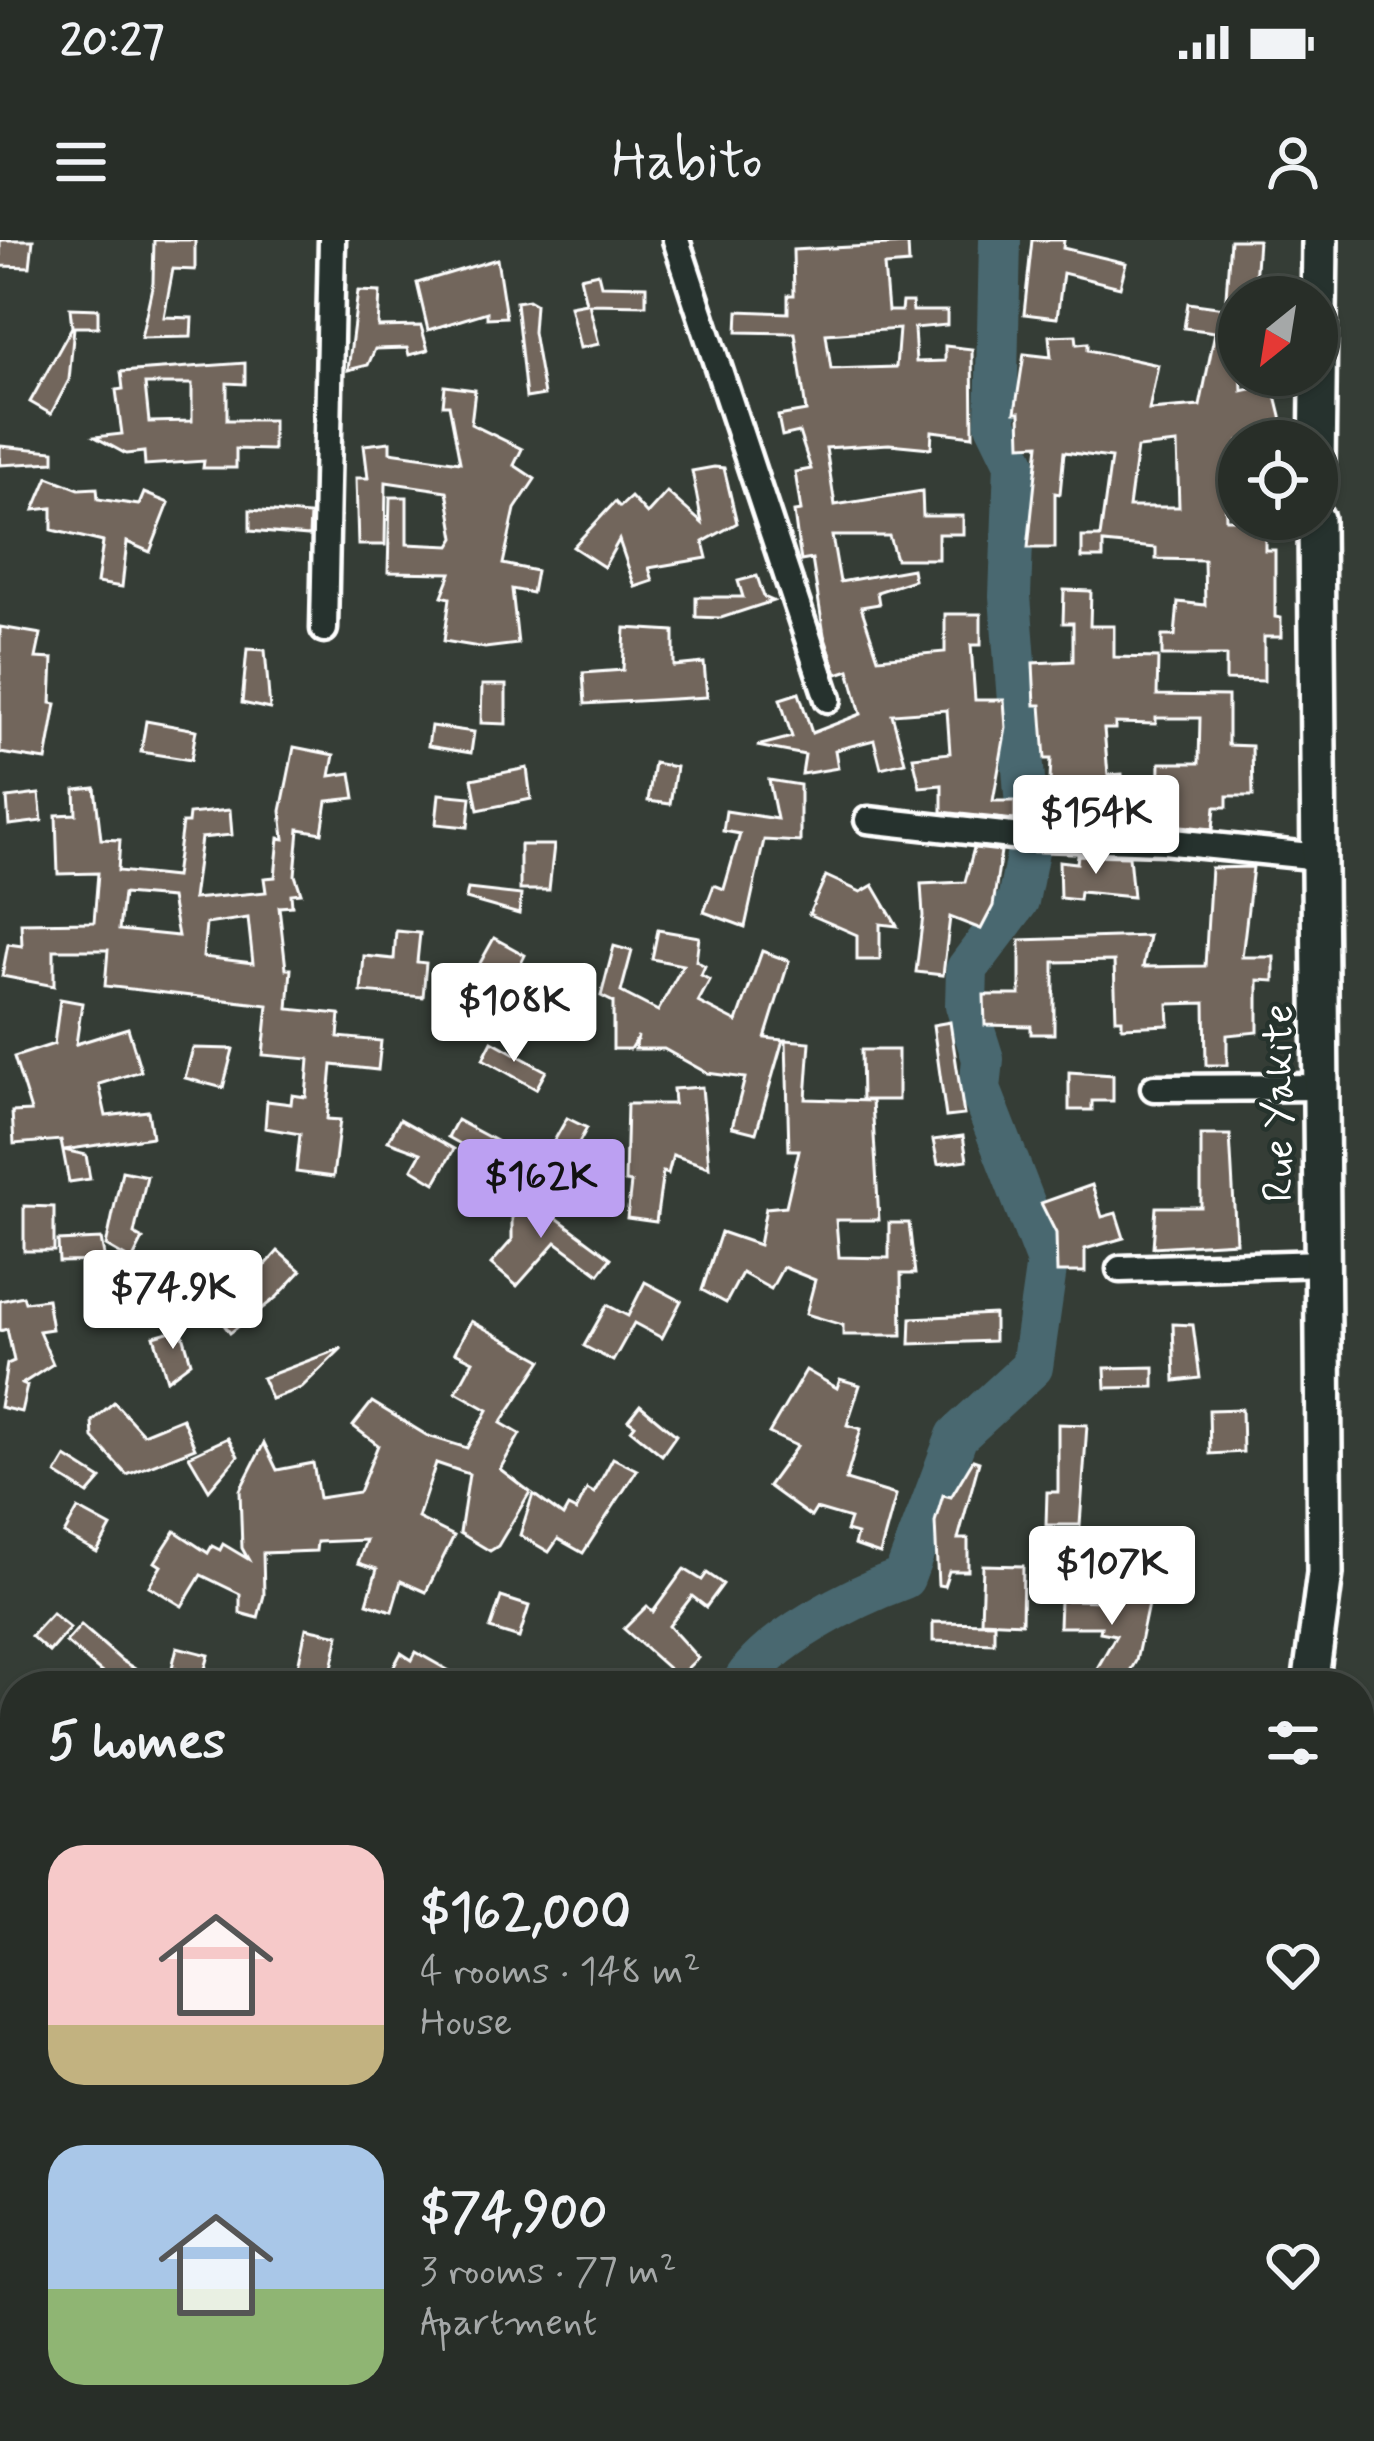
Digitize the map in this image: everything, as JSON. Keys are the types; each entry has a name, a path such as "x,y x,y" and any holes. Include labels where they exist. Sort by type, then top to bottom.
{"main road":[{"path":"1318,420 1320,240"},
{"name":"Rue Yakite","path":"1312,1671 1325,1574 1316,540"}],"street":[{"path":"324,629 332,240"},
{"path":"676,240 828,699"},
{"path":"868,820 1012,836 1320,857"},
{"path":"1154,1088 1322,1087"},
{"path":"1120,1269 1323,1263"}],"building":[{"path":"0,240 33,240 30,267 0,266"},
{"path":"154,240 195,240 195,270 173,269 164,317 192,318 191,337 141,338 153,282"},
{"path":"1032,240 1064,240 1063,248 1126,263 1120,287 1063,273 1057,318 1024,314"},
{"path":"1230,240 1258,240 1255,276 1227,276"},
{"path":"908,244 909,264 884,266 888,311 901,311 902,302 912,302 913,311 947,311 947,325 914,328 916,362 945,361 945,346 972,349 973,436 932,431 931,448 889,444 826,448 835,505 922,491 923,516 963,516 963,534 938,534 938,559 896,559 889,536 832,536 840,582 912,569 914,580 877,592 879,604 861,607 878,658 945,652 945,614 981,614 981,645 971,645 975,700 1004,700 1006,728 993,801 1015,801 1015,820 942,812 942,785 920,787 913,757 950,753 947,710 892,714 905,762 881,768 874,740 835,750 838,768 802,774 805,755 757,746 792,737 780,699 799,693 812,733 861,714 849,670 837,674 824,635 812,559 801,561 794,512 801,511 795,472 811,469 799,432 782,436 778,416 806,411 795,333 737,332 738,311 788,313 788,295 794,295 793,250","holes":["899,329 896,367 831,369 826,334"]},
{"path":"497,259 506,317 487,318 487,312 428,330 417,283"},
{"path":"598,273 601,285 646,286 646,305 589,304 599,344 580,348 570,306 586,303 580,277"},
{"path":"358,291 380,292 378,327 421,326 428,350 409,355 407,348 375,349 368,365 348,370"},
{"path":"516,302 535,304 533,332 544,395 526,398"},
{"path":"1188,303 1218,307 1218,396 1276,396 1282,420 1218,420 1218,540 1265,540 1265,550 1275,550 1275,617 1281,618 1281,637 1264,637 1264,681 1226,680 1226,656 1162,656 1162,636 1175,636 1178,602 1205,605 1204,560 1156,559 1156,548 1103,543 1103,558 1082,558 1082,537 1100,537 1111,458 1064,452 1060,494 1055,493 1055,548 1028,548 1039,444 1021,445 1020,412 1015,412 1024,354 1051,357 1049,336 1076,335 1077,344 1088,343 1088,350 1158,365 1149,410 1200,406 1215,332 1184,328","holes":["1177,444 1179,507 1129,507 1137,448"]},
{"path":"70,308 98,309 98,327 74,327 69,380 51,414 30,402 72,327"},
{"path":"245,363 245,384 227,383 227,420 273,420 273,450 236,449 236,468 203,468 204,461 145,465 144,452 126,454 95,437 122,434 116,390 123,389 121,372","holes":["145,384 192,384 192,421 149,422"]},
{"path":"445,386 475,390 471,424 522,449 514,465 535,479 515,509 503,564 536,571 532,593 512,589 518,644 485,648 444,641 450,598 442,596 451,573 388,572 390,497 407,497 407,544 450,546 455,538 447,491 386,482 385,545 358,545 356,478 368,478 364,445 390,442 390,452 460,462 449,405 443,405"},
{"path":"0,446 54,451 54,462 0,465"},
{"path":"724,468 737,523 703,542 707,558 649,568 653,581 635,587 619,540 604,567 573,547 615,502 620,507 631,497 647,514 667,492 702,523 692,471"},
{"path":"48,477 79,489 97,488 98,499 139,505 144,493 169,503 150,552 127,542 122,587 97,583 103,542 52,530 52,508 34,510"},
{"path":"250,510 310,515 309,536 250,531"},
{"path":"757,576 764,597 773,601 721,618 696,617 696,597 743,597 738,581"},
{"path":"1064,590 1091,591 1090,626 1114,626 1114,657 1158,658 1157,695 1228,696 1228,745 1252,746 1253,796 1227,796 1227,807 1215,807 1213,829 1159,824 1160,763 1199,763 1200,718 1156,718 1156,724 1115,723 1115,729 1104,729 1108,775 1122,774 1125,812 1094,815 1093,807 1049,804 1051,759 1045,759 1033,663 1073,661 1073,623 1063,623"},
{"path":"0,627 41,634 36,658 53,659 51,703 56,704 46,760 0,753"},
{"path":"625,628 674,631 674,666 704,663 707,697 585,704 583,673 623,670"},
{"path":"247,649 265,650 270,709 242,703"},
{"path":"482,685 506,685 506,724 481,723"},
{"path":"146,721 196,730 191,760 141,752"},
{"path":"431,726 474,732 471,753 428,746"},
{"path":"294,747 334,755 330,776 351,773 355,798 327,801 322,833 299,829 295,875 301,893 291,894 292,906 279,907 286,969 291,969 288,1009 340,1014 338,1037 381,1041 378,1070 332,1065 327,1119 340,1120 333,1177 296,1172 300,1134 265,1128 267,1101 291,1104 292,1095 306,1097 309,1059 263,1055 268,1005 105,986 108,950 54,950 54,986 2,976 8,944 22,946 21,923 94,922 98,873 58,874 56,815 76,814 75,790 95,788 101,839 120,840 118,871 175,877 182,823 188,823 189,814 230,810 232,835 201,838 193,899 266,892 264,878 275,877 279,838 284,839 281,811","holes":["123,894 171,898 178,936 119,930","248,918 253,963 203,957 206,924"]},
{"path":"654,763 676,767 670,804 648,801"},
{"path":"527,768 531,799 478,810 472,779"},
{"path":"769,780 800,785 800,842 764,840 745,927 704,912 714,885 724,889 740,834 723,831 726,811 777,819"},
{"path":"39,794 42,821 9,825 7,798"},
{"path":"439,794 471,797 468,827 436,824"},
{"path":"520,845 554,845 549,890 520,890"},
{"path":"974,848 1001,851 993,906 981,929 950,917 943,975 916,972 923,916 921,884 965,882"},
{"path":"1078,855 1129,856 1133,897 1080,892 1079,900 1060,898 1059,861 1077,863"},
{"path":"1253,867 1242,957 1274,957 1274,981 1258,980 1258,1032 1227,1035 1227,1065 1206,1065 1205,1003 1168,1004 1169,1025 1122,1027 1122,1019 1116,1019 1114,961 1054,962 1054,1034 1031,1034 1031,1026 985,1025 984,995 1020,995 1020,940 1149,936 1143,967 1205,966 1211,868"},
{"path":"826,876 861,892 873,885 897,926 880,924 880,960 857,960 857,935 809,914"},
{"path":"468,889 521,895 519,914 466,899"},
{"path":"658,930 699,937 696,961 705,966 701,975 710,980 698,1002 737,1022 762,951 789,961 765,1038 783,1040 756,1133 732,1127 745,1078 707,1073 664,1049 635,1049 638,1036 630,1049 613,1049 613,1002 601,996 614,946 632,951 621,992 658,1011 683,965 652,959"},
{"path":"396,931 420,933 417,962 426,963 423,997 361,992 364,956 394,959"},
{"path":"494,938 525,955 521,963 576,993 566,1011 519,984 494,1028 447,997 463,968 474,974"},
{"path":"60,999 82,1003 76,1044 128,1028 141,1071 99,1084 106,1116 148,1111 152,1137 64,1150 86,1155 90,1179 69,1182 61,1140 14,1144 12,1112 31,1111 14,1057 54,1044"},
{"path":"950,1022 964,1115 946,1117 933,1025"},
{"path":"786,1040 810,1042 806,1099 872,1101 879,1220 836,1220 839,1257 889,1258 889,1223 909,1223 915,1274 901,1274 902,1335 843,1335 843,1325 806,1314 815,1280 783,1267 771,1289 742,1273 726,1303 702,1290 721,1232 759,1245 766,1208 786,1206 799,1150 789,1150"},
{"path":"492,1041 546,1071 536,1089 483,1059"},
{"path":"193,1048 233,1049 223,1088 185,1078"},
{"path":"861,1050 898,1050 898,1100 862,1100"},
{"path":"1069,1072 1113,1075 1113,1101 1092,1101 1092,1110 1069,1110"},
{"path":"702,1087 709,1167 673,1155 668,1174 663,1172 656,1222 627,1218 631,1183 625,1182 627,1104 674,1104 673,1089"},
{"path":"567,1118 587,1128 569,1161 549,1150"},
{"path":"400,1119 454,1149 435,1183 412,1169 421,1153 388,1141"},
{"path":"457,1120 496,1141 486,1158 448,1137"},
{"path":"1201,1135 1230,1135 1236,1242 1153,1247 1156,1207 1201,1207"},
{"path":"963,1136 967,1160 938,1164 933,1140"},
{"path":"122,1171 147,1176 134,1234 143,1239 132,1261 106,1246"},
{"path":"512,1185 611,1258 599,1274 556,1242 517,1286 491,1264 512,1240"},
{"path":"1092,1185 1102,1217 1116,1213 1124,1238 1085,1249 1085,1272 1057,1272 1056,1233 1041,1203"},
{"path":"24,1206 54,1207 54,1251 24,1251"},
{"path":"101,1239 105,1261 59,1262 58,1241"},
{"path":"278,1251 301,1271 277,1297 230,1333 219,1318"},
{"path":"645,1282 681,1301 662,1338 634,1323 613,1361 584,1346 607,1305 628,1316"},
{"path":"23,1296 25,1302 47,1299 52,1329 39,1331 53,1364 22,1384 27,1386 21,1412 0,1407 7,1364 14,1361 7,1329 0,1331 0,1301"},
{"path":"994,1314 994,1341 910,1344 911,1318"},
{"path":"471,1321 542,1360 501,1423 520,1434 500,1469 530,1492 498,1546 490,1551 460,1533 469,1474 436,1463 418,1518 454,1536 426,1592 401,1581 392,1611 367,1603 377,1569 358,1563 366,1540 317,1542 316,1551 263,1553 264,1595 258,1618 240,1613 240,1594 201,1575 182,1606 149,1586 161,1566 155,1562 175,1531 208,1553 212,1546 220,1550 223,1544 248,1559 242,1548 240,1490 264,1443 277,1470 313,1463 319,1498 359,1492 378,1445 353,1426 372,1402 428,1436 467,1448 488,1410 456,1392 473,1361 455,1352"},
{"path":"1173,1324 1193,1325 1200,1378 1175,1381"},
{"path":"181,1328 191,1362 167,1380 154,1336"},
{"path":"342,1348 301,1388 271,1399 262,1378"},
{"path":"1154,1367 1154,1387 1106,1388 1105,1368"},
{"path":"806,1370 837,1388 840,1379 860,1385 847,1425 861,1429 846,1480 896,1495 880,1554 854,1545 857,1534 846,1531 850,1519 816,1509 811,1517 768,1486 797,1446 769,1433"},
{"path":"114,1402 143,1434 182,1418 195,1448 127,1475 93,1438 92,1421"},
{"path":"640,1405 676,1435 662,1455 631,1430 635,1425 628,1420"},
{"path":"1242,1409 1243,1452 1210,1454 1209,1410"},
{"path":"1058,1424 1087,1425 1080,1525 1046,1525 1047,1492 1058,1492"},
{"path":"228,1438 238,1456 209,1490 189,1456"},
{"path":"66,1457 101,1479 88,1494 56,1474"},
{"path":"613,1458 637,1470 583,1553 558,1539 549,1552 520,1535 533,1494 563,1516 568,1507 576,1511 587,1489 594,1493"},
{"path":"973,1460 979,1462 958,1539 968,1539 968,1571 949,1571 944,1586 938,1585 935,1522 943,1495 951,1497"},
{"path":"78,1509 111,1527 97,1552 64,1534"},
{"path":"983,1565 1023,1566 1022,1623 981,1621"},
{"path":"684,1569 702,1580 707,1573 723,1584 706,1607 692,1596 669,1626 698,1658 684,1671 671,1671 624,1629 647,1606 653,1612"},
{"path":"1133,1586 1151,1590 1136,1661 1130,1671 1096,1671 1116,1635 1100,1632 1101,1627 1059,1627 1060,1600 1106,1601 1108,1592 1131,1597"},
{"path":"501,1597 529,1606 519,1638 490,1629"},
{"path":"52,1613 70,1628 49,1652 31,1636"},
{"path":"933,1622 994,1623 994,1643 933,1641"},
{"path":"81,1625 138,1671 100,1671 66,1642"},
{"path":"306,1628 339,1635 331,1671 297,1671"},
{"path":"177,1647 209,1655 204,1671 172,1668"},
{"path":"416,1652 450,1671 392,1670 401,1653 412,1660"}],"waterway":[{"path":"752,1671 790,1636 837,1608 904,1578 957,1436 1032,1367 1047,1262 980,1089 983,1059 966,1005 967,969 1018,901 1029,846 1010,596 1015,463 996,424 1000,240"}]}
